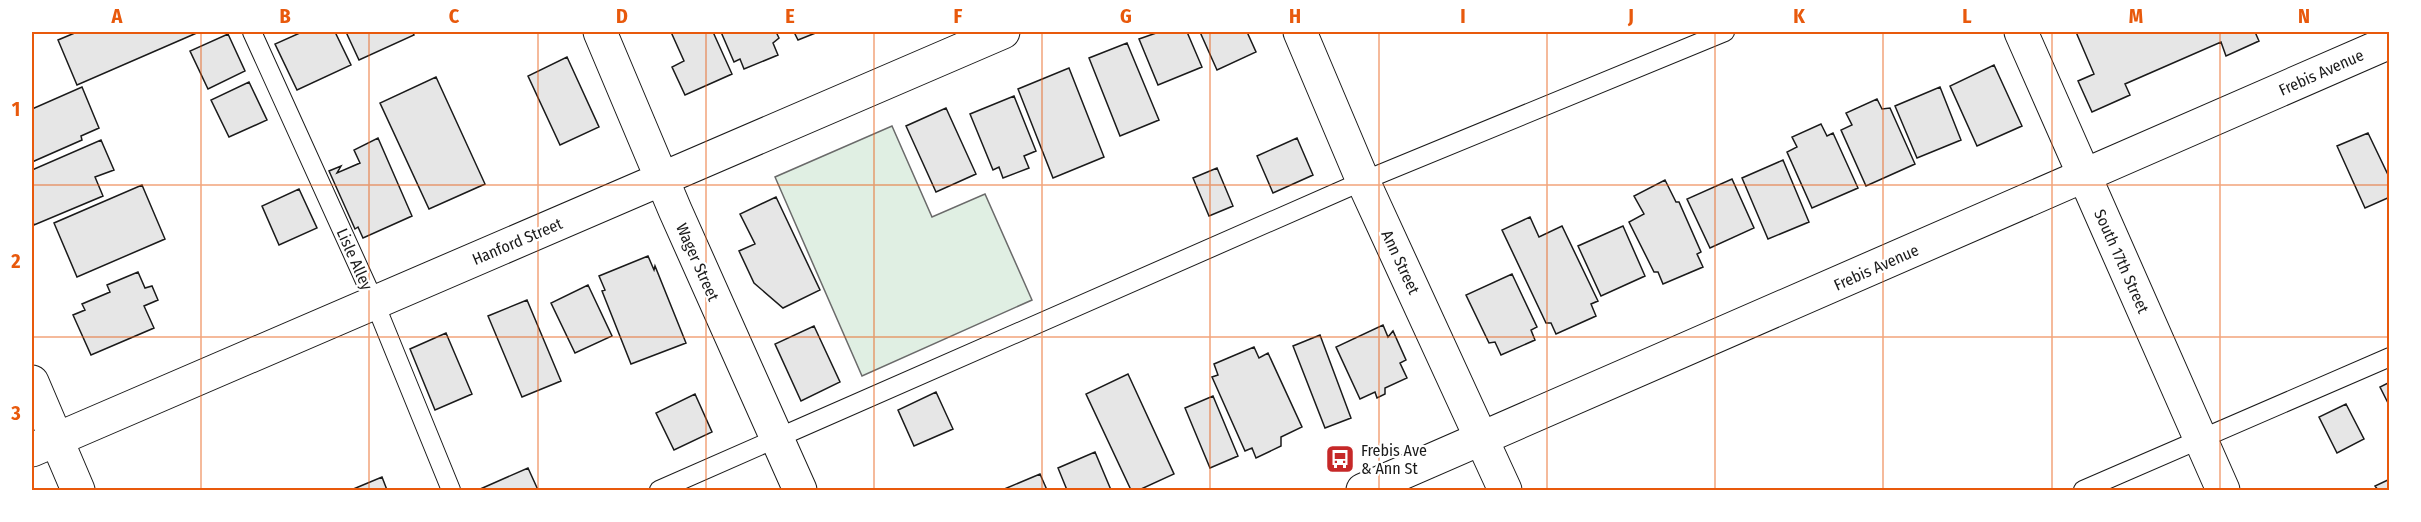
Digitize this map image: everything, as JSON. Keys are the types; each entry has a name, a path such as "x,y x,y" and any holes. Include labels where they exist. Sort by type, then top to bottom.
{"street":[{"name":"Wager Street","path":"600,32 662,180 800,490"},
{"name":"Hanford Street","path":"43,445 1003,32"},
{"name":"Ann Street","path":"1300,32 1364,181 1505,490"},
{"name":"South 17th Street","path":"2021,32 2223,490"},
{"name":"Frebis Avenue","path":"1363,490 2390,42"},
{"path":"32,382 43,445 78,490"}],"lane":[{"name":"Lisle Alley","path":"255,32 374,301 450,490"},
{"path":"659,490 1364,181 1725,32"},
{"path":"2083,490 2390,357"}],"green space":[{"path":"892,126 932,217 985,194 1032,300 862,376 775,177"}],"building":[{"path":"77,32 199,32 77,85 58,40"},
{"path":"302,32 335,32 351,65 297,90 275,44"},
{"path":"346,32 412,32 414,35 359,60"},
{"path":"671,32 713,32 732,74 685,95 672,67 684,61"},
{"path":"721,32 776,32 779,38 773,43 778,55 744,69 740,59 734,62"},
{"path":"794,32 818,32 798,40"},
{"path":"1159,32 1187,32 1202,67 1158,85 1139,39"},
{"path":"1200,32 1247,32 1256,52 1217,70"},
{"path":"2076,32 2255,32 2259,41 2226,56 2221,42 2125,84 2130,95 2092,112 2078,81 2094,74"},
{"path":"228,34 245,71 208,89 190,51"},
{"path":"1127,43 1159,120 1120,136 1089,58"},
{"path":"567,57 599,127 560,145 528,76"},
{"path":"1994,65 2022,126 1977,146 1950,86"},
{"path":"1069,68 1104,157 1053,178 1018,89"},
{"path":"436,77 485,184 429,209 380,103"},
{"path":"249,82 267,120 229,137 211,100"},
{"path":"82,87 99,128 81,136 82,140 32,162 32,109"},
{"path":"1940,87 1961,140 1917,158 1895,106"},
{"path":"1014,96 1036,151 1024,156 1029,168 1003,178 999,167 993,170 970,114"},
{"path":"1877,99 1882,109 1890,108 1915,164 1866,186 1841,130 1852,125 1846,113"},
{"path":"946,108 976,174 936,192 906,126"},
{"path":"1821,124 1827,136 1833,133 1858,188 1812,208 1787,152 1797,147 1792,137"},
{"path":"2368,133 2390,179 2390,197 2365,208 2337,146"},
{"path":"378,138 412,216 363,238 358,227 355,229 329,171 341,166 337,173 360,163 354,150"},
{"path":"1297,138 1313,175 1273,193 1257,156"},
{"path":"101,140 114,170 95,177 103,196 34,225 32,170"},
{"path":"1783,160 1809,222 1768,239 1742,178"},
{"path":"1217,168 1233,206 1209,216 1193,178"},
{"path":"1732,179 1754,228 1710,248 1687,199"},
{"path":"1665,180 1676,202 1679,202 1701,252 1697,254 1703,267 1663,284 1658,272 1654,272 1629,222 1644,214 1634,196"},
{"path":"142,185 165,239 77,277 54,223"},
{"path":"299,189 317,228 279,245 262,206"},
{"path":"776,197 820,290 783,308 754,283 739,251 755,244 740,214"},
{"path":"1530,217 1539,237 1562,226 1598,301 1591,304 1596,316 1556,334 1551,323 1546,323 1502,230"},
{"path":"1623,226 1645,276 1601,296 1578,246"},
{"path":"648,256 654,270 655,266 686,343 631,364 602,291 605,290 599,276"},
{"path":"138,272 145,288 152,286 158,300 144,306 154,328 91,355 73,315 85,310 82,304 110,292 107,285"},
{"path":"1512,274 1537,327 1531,330 1535,340 1501,355 1495,342 1489,343 1466,295"},
{"path":"588,285 612,336 575,353 551,303"},
{"path":"527,300 561,381 522,397 488,316"},
{"path":"1383,325 1388,337 1393,331 1406,360 1400,363 1407,378 1385,388 1385,394 1377,398 1375,392 1360,399 1336,347"},
{"path":"814,326 840,382 801,401 775,344"},
{"path":"446,333 472,394 435,410 410,349"},
{"path":"1320,335 1351,418 1325,428 1293,346"},
{"path":"1254,347 1259,358 1268,353 1302,427 1281,437 1281,446 1256,458 1252,448 1245,451 1212,377 1218,375 1214,364"},
{"path":"1128,374 1174,474 1139,490 1131,490 1086,394"},
{"path":"2390,382 2390,407 2380,387"},
{"path":"936,392 953,429 914,446 898,410"},
{"path":"695,394 712,432 674,450 656,413"},
{"path":"1213,396 1238,456 1210,468 1185,408"},
{"path":"2346,404 2364,439 2337,453 2319,417"},
{"path":"1095,452 1111,490 1067,490 1058,468"},
{"path":"528,468 538,490 478,490"},
{"path":"1040,474 1047,490 1002,490"},
{"path":"382,477 387,490 351,490"},
{"path":"2390,479 2390,490 2378,490 2375,486"}],"place":[{"name":"Frebis Ave & Ann St","path":"1340,459"}]}
